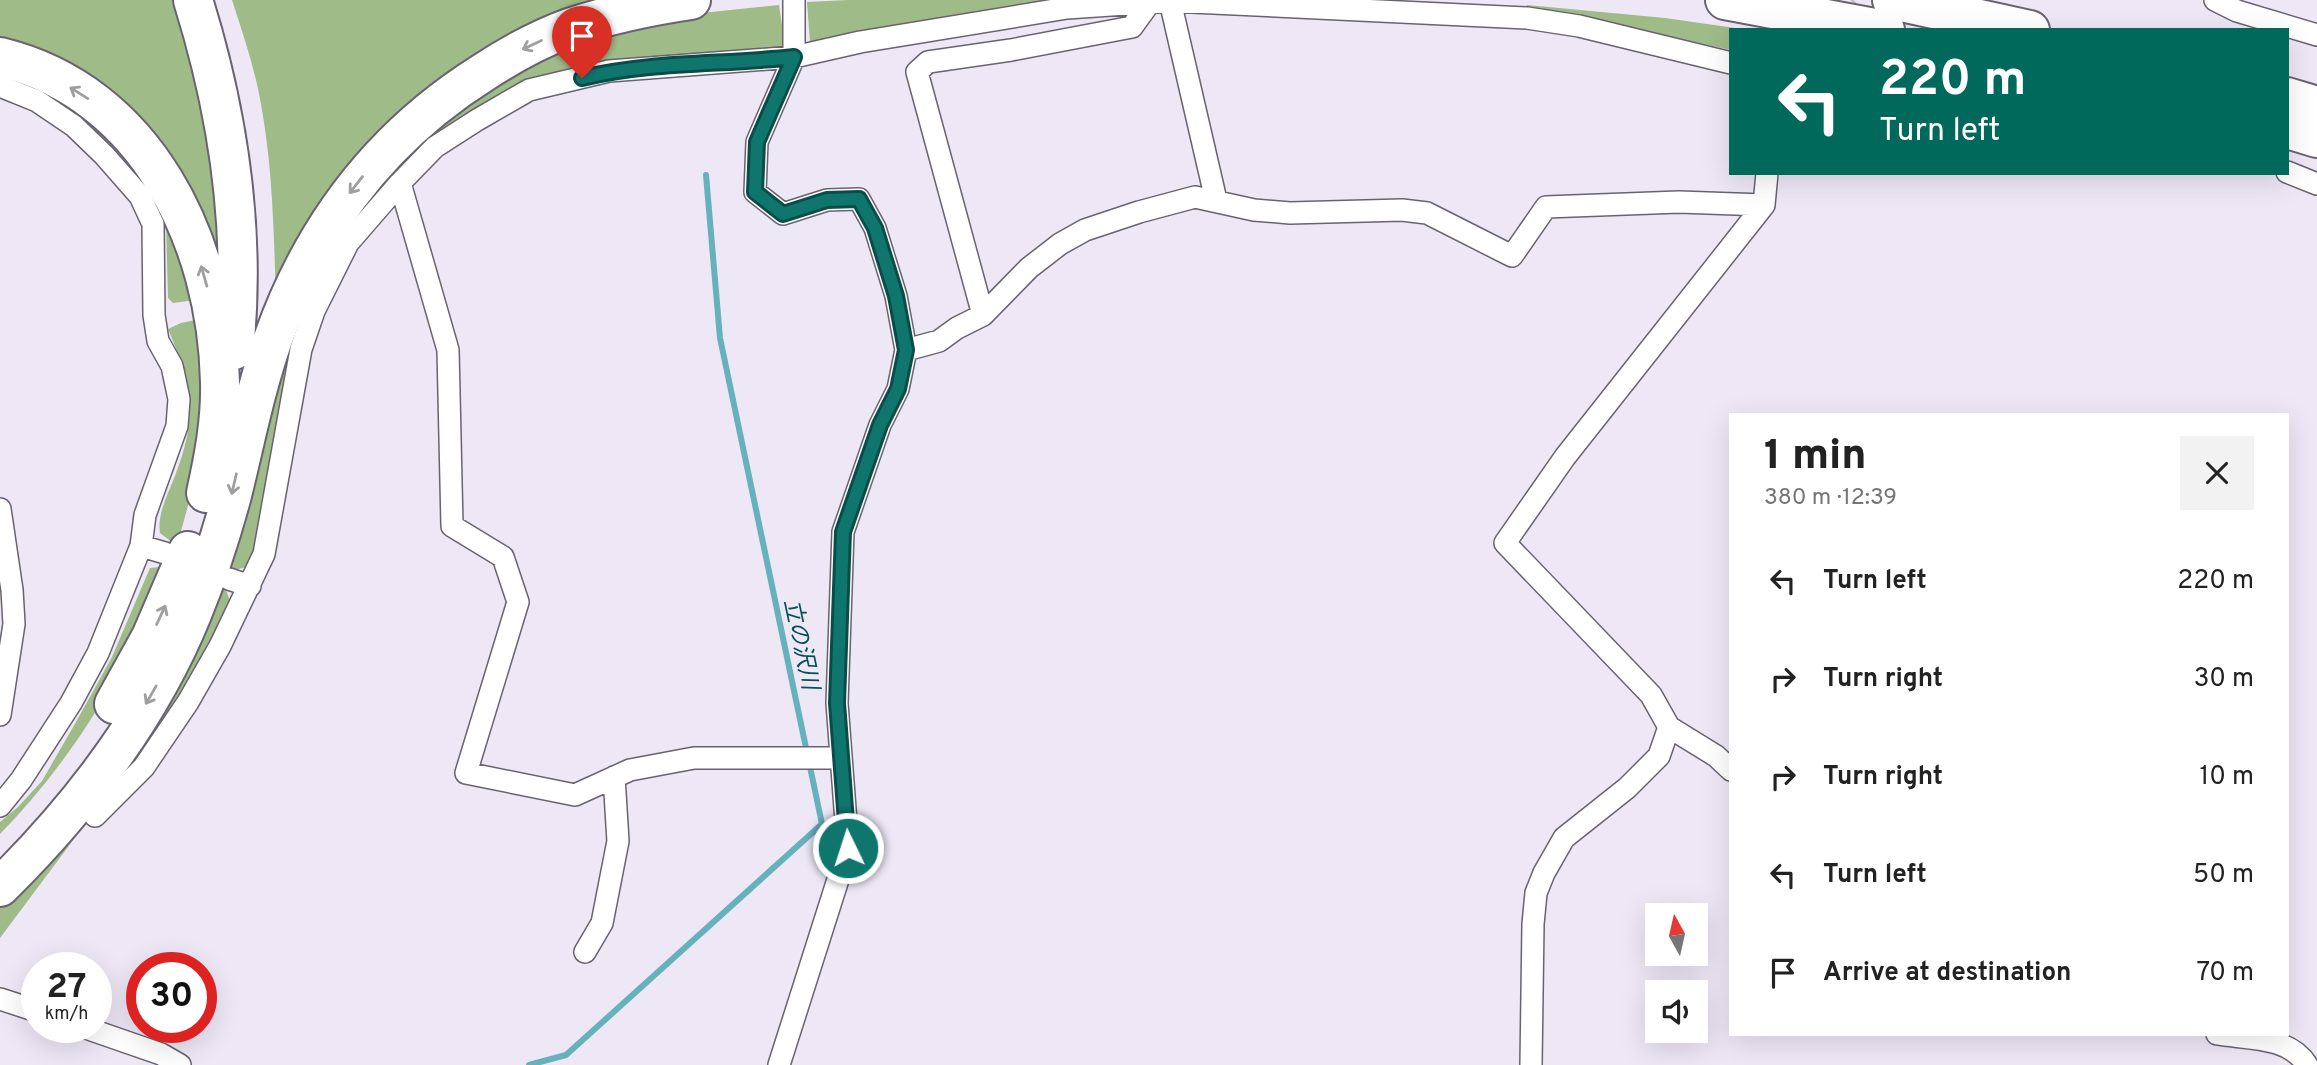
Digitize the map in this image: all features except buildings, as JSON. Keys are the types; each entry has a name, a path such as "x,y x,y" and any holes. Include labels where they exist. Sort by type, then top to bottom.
{"highway":[{"path":"0,887 43,842 96,777 148,701 190,619 220,538 229,449 237,257 225,129 210,61 192,0"},
{"path":"216,0 244,111 254,174 258,235 258,327 229,449"},
{"path":"0,852 42,806 78,760 129,680 172,591 273,338 307,262 356,183 418,119 453,91 530,45 567,29 614,15 691,0"},
{"path":"1711,0 1738,2 1874,28"},
{"path":"1892,0 2021,28"},
{"path":"0,58 45,74 81,93 138,143 163,176 181,210 196,249 214,318 229,449"},
{"path":"2289,98 2317,106"},
{"path":"2289,130 2317,138"}],"street":[{"path":"779,1065 828,918 848,848 837,703 843,532 880,425 898,389 906,350 896,296 875,228 859,199 827,200 783,214 755,192 757,142 795,51 794,0"},
{"path":"2214,0 2237,11 2317,35"},
{"path":"1160,2 1216,200"},
{"path":"984,315 917,72 928,62 1011,50 1132,27 1160,2"},
{"path":"94,816 144,767 188,702 250,586 264,554 301,349 314,311 348,243 400,183 435,148 529,90 609,71 664,65 749,62 795,51 1067,8 1160,2 1527,18 1579,26 1729,63"},
{"path":"0,86 37,101 74,126 140,196 153,224 154,316 158,341 172,366 179,399 177,426 145,515 141,546 98,653 71,703 21,780 1,800"},
{"path":"2289,173 2317,184"},
{"path":"1729,768 1716,756 1669,727 1651,695 1505,543 1565,457 1764,205 1767,175"},
{"path":"400,183 449,350 452,526 503,557 518,602 466,773 575,795 629,770 694,758 841,758"},
{"path":"906,350 939,341 957,328 984,315 1029,268 1060,244 1085,230 1195,197 1254,210 1290,213 1402,210 1427,213 1512,256 1546,207 1679,202 1764,205"},
{"path":"0,509 12,590 14,624 0,715"},
{"path":"141,546 165,553"},
{"path":"229,579 250,586"},
{"path":"1531,1065 1533,924 1536,893 1544,873 1564,838 1627,788 1659,756 1669,727"},
{"path":"585,952 602,923 618,841 614,777"},
{"path":"0,999 21,1006"},
{"path":"2232,1036 2283,1043 2300,1053 2307,1065"},
{"path":"112,1037 161,1054 180,1065"}],"green space":[{"path":"0,0 177,0 191,48 216,172 226,299 205,225 188,183 170,155 143,123 0,45"},
{"path":"232,0 602,0 502,40 276,303 272,203 265,129 255,78"},
{"path":"1074,0 902,24 810,42 807,2"},
{"path":"779,5 785,46 623,60 554,75 508,96 464,122 423,155 385,191 352,231 324,273 303,316 291,359 258,550 250,566 235,570 224,566 253,473 279,369 319,266 384,170 438,118 470,93 567,44 615,29 673,16"},
{"path":"1527,5 1665,18 1735,28 1729,28 1729,50 1527,8"},
{"path":"45,90 115,138 152,181 196,300 173,303 168,298 166,222 146,189 115,148 82,119 42,93"},
{"path":"200,319 205,366 198,469 177,546 160,533 159,526 187,436 190,401 183,368 168,329"},
{"path":"169,566 118,673 93,716 49,778 0,834 0,822 42,781 76,722 112,657 150,568"},
{"path":"219,587 226,590 232,606 183,693 0,938 0,905"}],"waterway":[{"name":"立の沢川","path":"529,1065 566,1055 822,824 720,338 706,175"}],"tunnel":[{"path":"1828,22 1854,0"}],"route":[{"path":"582,78 609,71 664,65 749,62 794,57 757,142 755,192 783,214 827,200 859,199 875,228 896,296 906,350 898,389 880,425 843,532 837,703 848,848"}]}
